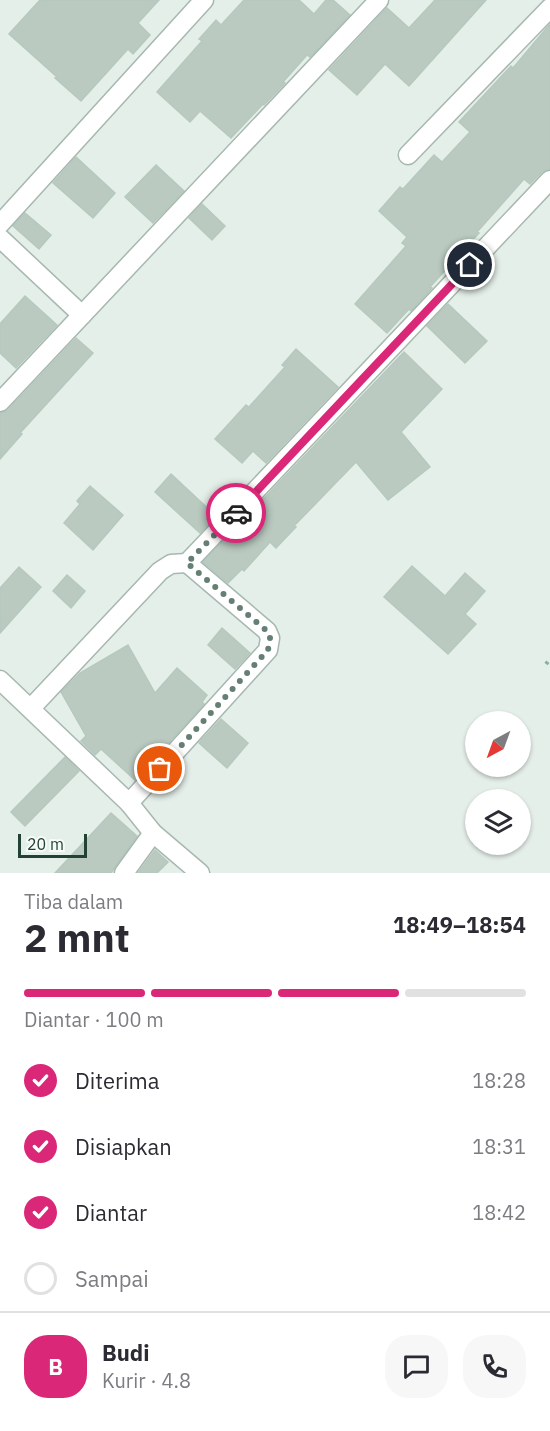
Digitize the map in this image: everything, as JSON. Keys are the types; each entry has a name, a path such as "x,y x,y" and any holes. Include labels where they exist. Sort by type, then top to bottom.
{"street":[{"path":"0,402 379,0"},
{"path":"0,224 201,1"},
{"path":"408,155 550,8"},
{"path":"31,708 160,571 171,564 187,563 550,180"},
{"path":"0,238 82,315"},
{"path":"129,803 268,650 270,638 267,631 187,563"},
{"path":"0,680 129,803 153,833 200,873"},
{"path":"124,873 153,833"}],"path":[{"path":"546,664 550,659"}],"building":[{"path":"40,0 159,0 138,23 150,35 133,54 128,49 81,101 9,34"},
{"path":"244,0 299,0 314,14 326,0 333,0 350,15 310,57 307,55 283,82 285,83 231,138 200,111 190,122 157,92 202,41 199,39 216,20 221,25"},
{"path":"435,0 486,0 409,86 385,64 357,95 329,70 387,8 409,28"},
{"path":"550,24 550,169 542,172 530,184 524,179 430,287 432,288 387,333 355,304 406,246 402,243 407,237 379,211 400,187 403,189 434,155 442,162 470,132 459,122 511,66 513,68"},
{"path":"76,157 115,193 93,218 53,183"},
{"path":"156,165 184,191 153,223 125,197"},
{"path":"202,204 225,226 212,240 189,218"},
{"path":"25,213 51,235 39,249 13,226"},
{"path":"25,296 57,325 16,368 0,353 0,324"},
{"path":"448,304 487,341 465,363 427,326"},
{"path":"76,338 93,353 20,433 22,434 0,459 0,413 8,410"},
{"path":"296,349 338,387 266,463 253,451 242,463 215,439 246,405 249,407 285,367 282,365"},
{"path":"404,352 442,389 401,432 430,467 388,500 356,462 294,526 296,527 276,548 270,542 244,571 242,569 228,583 203,562"},
{"path":"171,474 216,516 200,533 155,492"},
{"path":"90,486 123,515 93,550 64,523 80,504 77,501"},
{"path":"412,566 445,596 465,573 485,591 465,614 476,624 448,654 384,597"},
{"path":"19,567 41,587 0,633 0,588"},
{"path":"67,575 85,591 71,608 53,591"},
{"path":"222,628 250,653 235,669 208,645"},
{"path":"128,645 155,693 177,668 207,695 202,702 204,704 135,780 101,749 95,755 81,741 86,736 61,692 80,673"},
{"path":"221,719 248,743 227,768 199,743"},
{"path":"65,757 79,771 25,826 11,812"},
{"path":"111,813 137,836 111,873 55,873"},
{"path":"155,850 168,862 157,873 138,873"}],"way so far":[{"path":"160,769 268,650 270,644 267,631 187,563 236,513"}],"route":[{"path":"236,513 470,265"}]}
